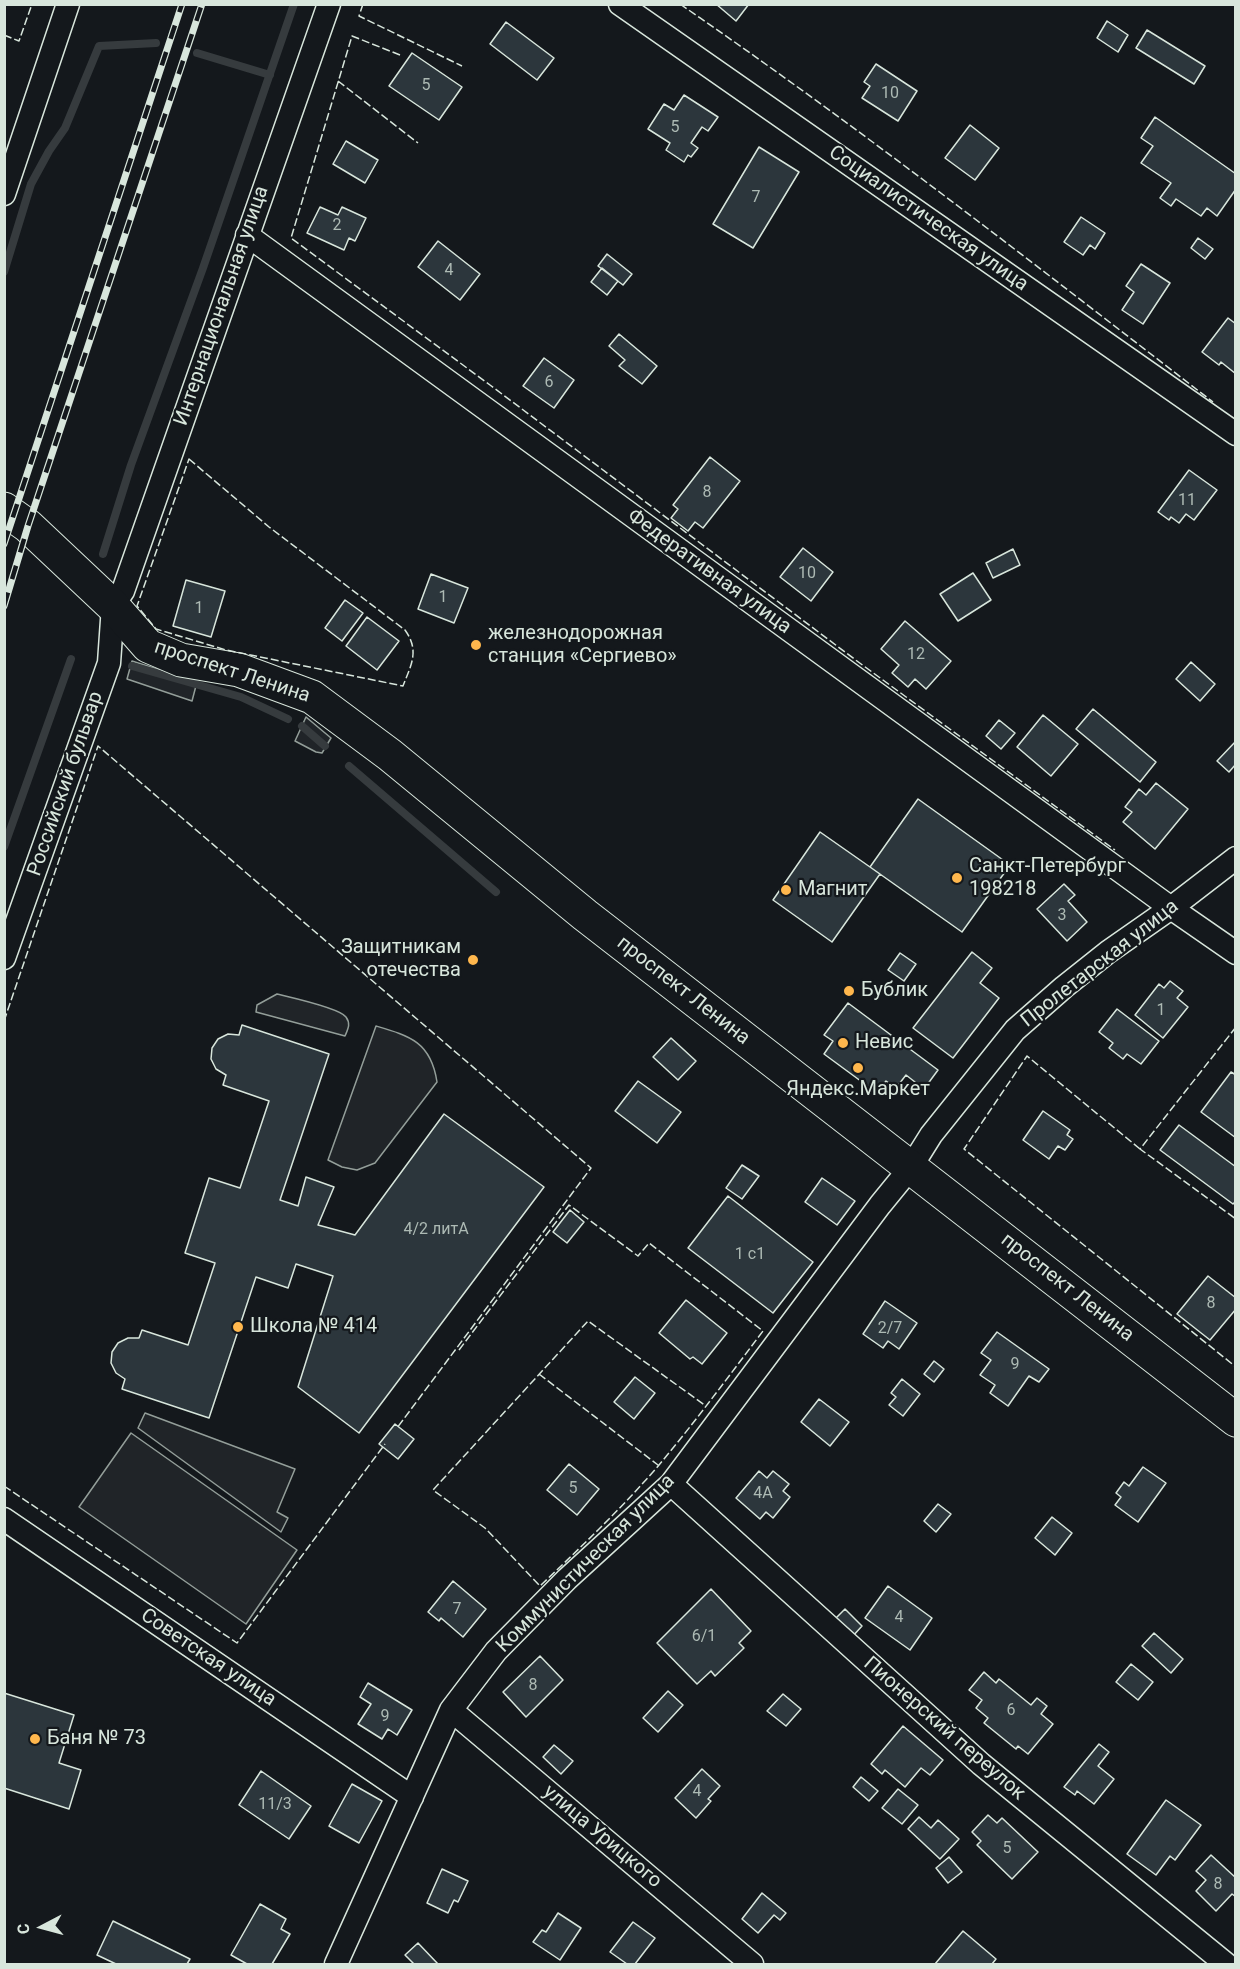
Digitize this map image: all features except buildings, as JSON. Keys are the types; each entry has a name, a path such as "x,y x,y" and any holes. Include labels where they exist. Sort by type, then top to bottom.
{"street":[{"path":"4,194 68,4"},
{"name":"Интернациональная улица","path":"112,606 123,591 329,4"},
{"name":"Социалистическая улица","path":"620,4 1236,434"},
{"name":"Федеративная улица","path":"247,235 1236,953"},
{"name":"проспект Ленина","path":"4,509 28,526 112,606 148,646 181,660 239,670 312,697 390,754 585,915 1236,1420"},
{"name":"Российский бульвар","path":"4,958 109,663 112,606"},
{"name":"Пролетарская улица","path":"911,1167 931,1135 1015,1030 1082,973 1236,858"},
{"name":"Коммунистическая улица","path":"336,1965 452,1710 496,1651 567,1579 671,1484 911,1167"},
{"name":"Пионерский переулок","path":"671,1484 981,1764 1226,1965"},
{"name":"Советская улица","path":"4,1519 412,1797"},
{"name":"улица Урицкого","path":"452,1710 752,1965"}],"shaded area":[{"path":"132,661 197,682 192,701 127,679"},
{"path":"306,717 331,738 322,753 295,741"},
{"path":"277,994 314,1003 342,1014 348,1022 345,1036 256,1012 257,1005"},
{"path":"376,1026 399,1033 424,1049 430,1058 437,1082 375,1163 357,1170 342,1167 328,1160"},
{"path":"145,1413 295,1469 277,1512 288,1518 281,1532 138,1428"},
{"path":"131,1433 297,1550 246,1624 79,1507"}],"waterway":[{"path":"103,554 131,465 203,268 294,4"},
{"path":"4,272 31,184 65,128 99,46 156,43"},
{"path":"197,53 270,75"},
{"path":"4,847 71,659"},
{"path":"132,666 241,697 288,719"},
{"path":"302,726 325,746"},
{"path":"349,766 496,892"}],"railway":[{"path":"4,544 182,4"},
{"path":"4,606 28,526 202,4"}],"fence":[{"path":"4,35 19,41 32,4"},
{"path":"363,4 359,16 462,66"},
{"path":"680,4 883,150 1213,402"},
{"path":"400,55 352,36 291,238 857,661 1115,850"},
{"path":"338,81 418,143"},
{"path":"189,459 269,527 405,630 410,638 413,658 403,686 226,650 156,629 137,606 189,459"},
{"path":"4,1021 98,746 591,1168 397,1428"},
{"path":"1236,1027 1140,1149 1236,1219"},
{"path":"1140,1149 1027,1056 964,1149 1236,1367"},
{"path":"459,1350 569,1205 638,1256 649,1243 763,1331 699,1416 659,1465 616,1512 540,1586 485,1528 433,1490 588,1321 706,1406"},
{"path":"539,1374 658,1465"},
{"path":"4,1486 237,1643 385,1444"}],"place":[{"name":"железнодорожная станция «Сергиево»","path":"476,645"},
{"name":"Санкт-Петербург 198218","path":"957,878"},
{"name":"Магнит","path":"786,890"},
{"name":"Защитникам отечества","path":"473,960"},
{"name":"Бублик","path":"849,991"},
{"name":"Невис","path":"843,1043"},
{"name":"Яндекс.Маркет","path":"858,1068"},
{"name":"Школа № 414","path":"238,1327"},
{"name":"Баня № 73","path":"35,1739"}]}
